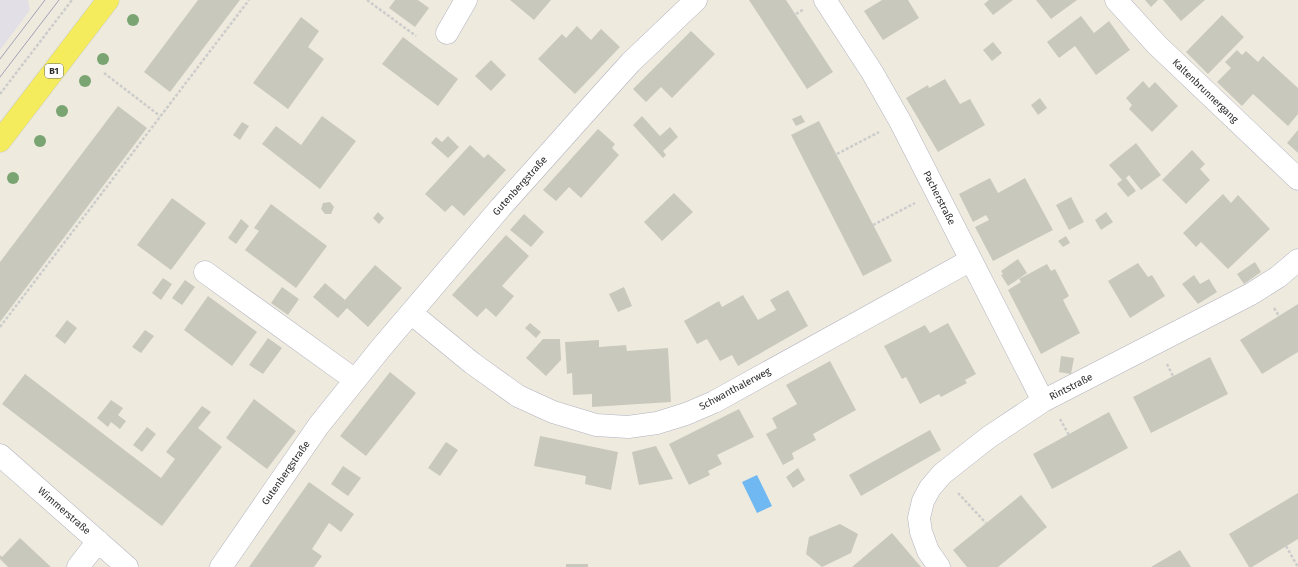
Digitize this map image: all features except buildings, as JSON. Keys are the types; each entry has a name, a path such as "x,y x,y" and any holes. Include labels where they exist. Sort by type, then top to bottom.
{"main road":[{"name":"B1","path":"0,141 108,0"}],"street":[{"path":"446,33 466,0"},
{"name":"Gutenbergstraße","path":"221,567 319,426 355,380 501,207 590,107 631,62 696,0"},
{"name":"Pacherstraße","path":"825,0 872,72 900,121 1043,401"},
{"name":"Kaltenbrunnergang","path":"1116,0 1157,45 1298,179"},
{"name":"Schwanthalerweg","path":"412,313 472,363 518,396 553,412 596,425 628,427 657,423 686,414 714,402 971,260"},
{"name":"Rintstraße","path":"939,567 928,552 921,532 919,518 923,501 930,488 942,474 996,432 1043,401 1251,294 1278,276 1298,260"},
{"path":"204,272 355,380"},
{"name":"Wimmerstraße","path":"0,455 127,567"},
{"path":"78,567 98,541"}],"path":[{"path":"0,94 72,0"},
{"path":"0,327 249,0"},
{"path":"367,0 416,36"},
{"path":"104,73 160,116"},
{"path":"837,154 881,132"},
{"path":"873,225 918,202"},
{"path":"1059,418 1069,435"},
{"path":"955,490 986,523"},
{"path":"1286,546 1298,567"}],"shaded area":[{"path":"0,0 28,0 30,10 0,50"}],"water":[{"path":"757,475 772,506 757,513 742,482"}],"tram line":[{"path":"0,59 45,0"},
{"path":"0,77 59,0"}]}
